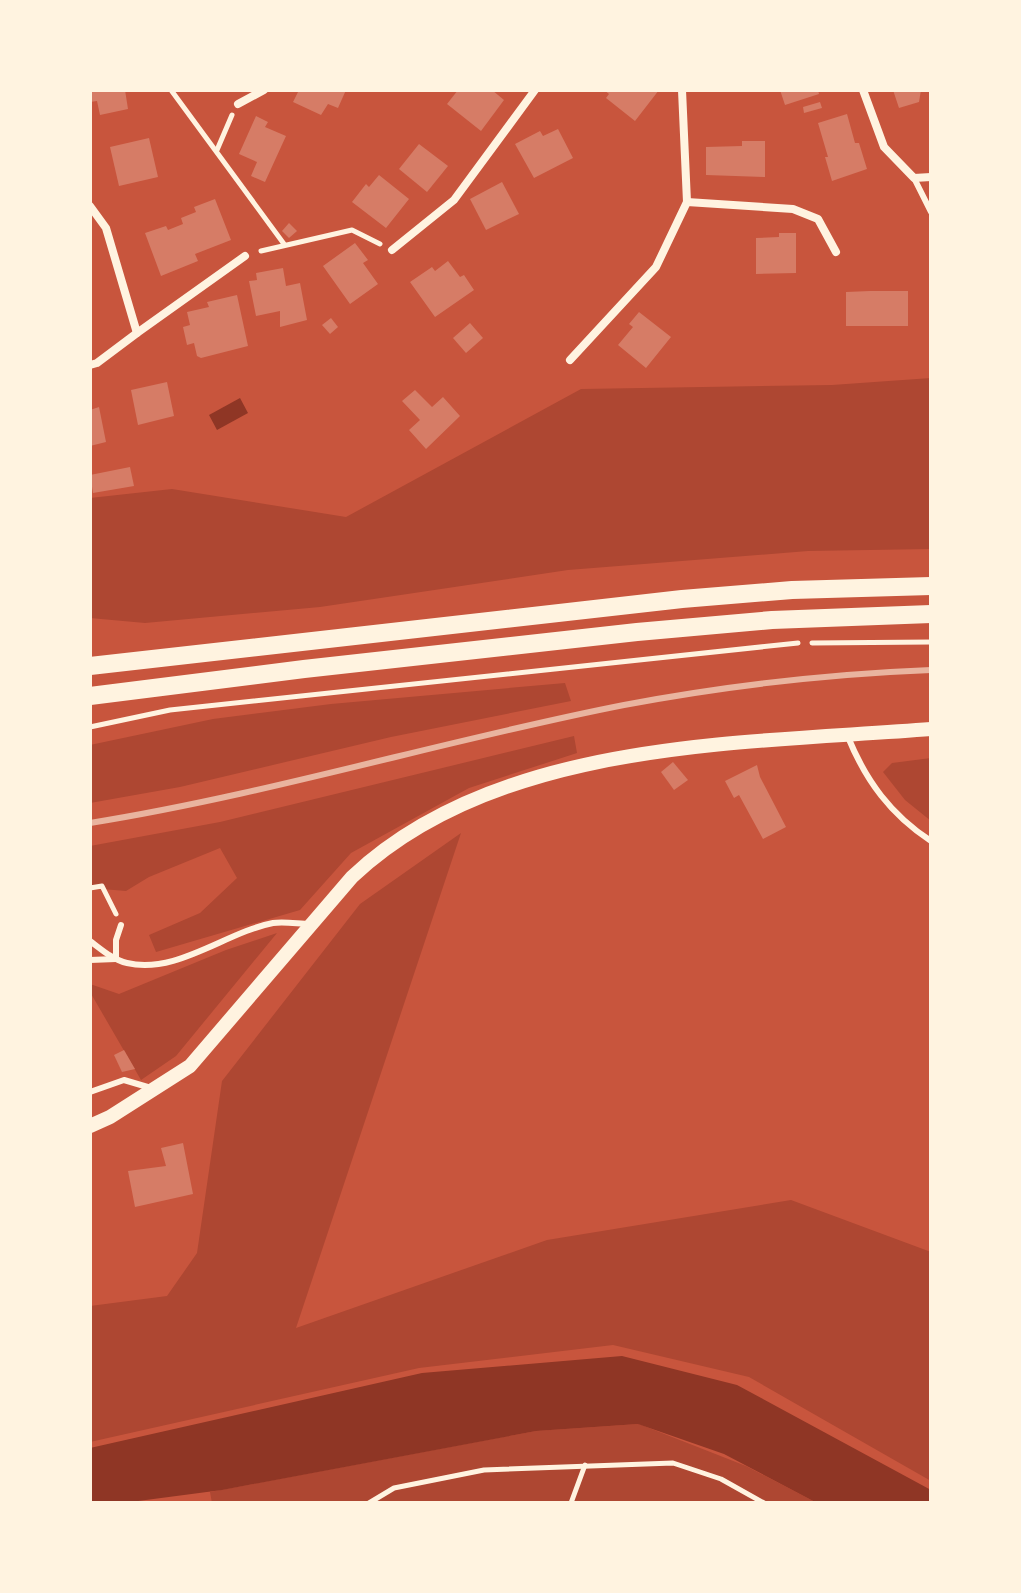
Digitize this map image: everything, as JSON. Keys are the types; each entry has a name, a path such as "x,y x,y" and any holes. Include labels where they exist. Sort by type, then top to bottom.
{"highway":[{"path":"90,666 682,599 792,590 931,586"},
{"path":"95,696 637,632 772,620 931,614"}],"street":[{"path":"238,104 264,90"},
{"path":"392,250 454,200 535,90"},
{"path":"570,360 656,267 687,202 682,90"},
{"path":"863,90 884,147 914,178 931,177"},
{"path":"687,202 793,209 818,219 836,252"},
{"path":"90,206 106,228 137,333"},
{"path":"90,365 245,256"},
{"path":"90,1126 110,1117 190,1066 352,877 376,854 440,816 500,790 554,773 651,752 931,729"}],"lane":[{"path":"914,178 931,212"},
{"path":"847,736 880,797 904,822 931,841"},
{"path":"90,941 128,964 151,965 178,961 209,945 275,922 310,924"},
{"path":"116,959 116,940 121,925"},
{"path":"90,960 116,959"},
{"path":"90,1092 124,1080 155,1089"}],"path":[{"path":"171,90 284,244"},
{"path":"216,151 238,104"},
{"path":"245,256 284,244 352,230 392,250"},
{"path":"90,727 170,710 771,646 931,642"},
{"path":"90,888 102,886 121,925"},
{"path":"369,1503 394,1488 484,1470 673,1463 721,1479 764,1503"},
{"path":"571,1503 585,1465"}],"shaded area":[{"path":"931,378 931,549 808,551 568,570 320,607 145,623 90,618 90,498 172,489 346,517 581,389 832,385"},
{"path":"240,398 248,413 217,430 209,415"},
{"path":"565,683 571,701 391,737 180,787 90,803 90,745 213,719 331,704"},
{"path":"574,736 577,753 469,788 351,853 300,910 156,952 149,935 200,913 237,878 220,848 149,877 126,891 90,888 90,846 220,822"},
{"path":"931,758 931,821 905,800 883,772 892,763"},
{"path":"461,833 296,1328 547,1240 791,1200 931,1252 931,1481 749,1377 613,1345 419,1368 90,1442 90,1306 167,1296 197,1253 222,1081 360,904"},
{"path":"277,933 176,1056 141,1080 90,992 90,984 119,994 226,950"},
{"path":"622,1356 737,1385 931,1490 931,1503 817,1503 724,1454 638,1424 536,1431 222,1490 123,1503 90,1503 90,1448 422,1373"},
{"path":"639,1424 746,1466 817,1503 212,1503 210,1492 536,1431"}],"building":[{"path":"90,90 125,90 128,109 100,115 97,101 90,102"},
{"path":"299,90 346,90 338,108 328,104 321,115 293,102"},
{"path":"458,90 492,90 504,100 481,131 447,104"},
{"path":"604,90 659,90 635,121 606,98 609,94"},
{"path":"780,90 818,90 819,94 785,105"},
{"path":"893,90 921,90 919,102 899,108"},
{"path":"820,102 822,108 804,113 803,107"},
{"path":"847,114 867,169 832,181 818,123"},
{"path":"256,116 268,122 265,127 286,136 265,182 251,176 257,162 239,154"},
{"path":"558,129 573,158 534,178 515,144 540,131 543,136"},
{"path":"149,138 158,177 119,186 110,147"},
{"path":"742,141 765,141 765,177 706,175 706,147 742,146"},
{"path":"419,144 448,166 427,192 399,169"},
{"path":"379,175 409,199 386,228 352,202 366,184 369,187"},
{"path":"502,182 519,214 486,230 470,199"},
{"path":"215,199 231,240 195,254 198,261 161,276 145,233 183,224 181,218 196,212 194,207"},
{"path":"289,223 297,231 289,238 282,231"},
{"path":"779,233 796,233 796,273 756,274 756,238 779,237"},
{"path":"355,243 368,260 363,263 378,284 350,304 323,266"},
{"path":"448,261 460,277 464,275 474,290 435,317 410,282 432,267 435,271"},
{"path":"283,268 286,286 300,283 307,320 280,327 280,311 256,316 249,281 257,280 256,273"},
{"path":"908,291 908,326 846,326 846,292"},
{"path":"237,295 248,346 201,358 197,356 194,343 187,345 183,327 190,325 187,312 209,307 207,302"},
{"path":"639,312 671,337 646,368 618,345 633,327 629,324"},
{"path":"331,318 338,327 330,334 322,325"},
{"path":"470,323 483,338 466,353 453,338"},
{"path":"167,382 174,416 138,425 131,390"},
{"path":"415,390 432,407 443,397 460,416 426,449 409,430 420,420 402,401"},
{"path":"99,407 106,442 90,446 90,410"},
{"path":"130,467 134,486 93,493 90,475"},
{"path":"673,762 688,780 674,790 661,772"},
{"path":"757,765 786,827 763,839 739,795 734,798 725,781"},
{"path":"124,1050 135,1069 122,1072 114,1055"},
{"path":"183,1143 193,1194 135,1207 128,1171 166,1166 161,1148"}],"railway":[{"path":"90,823 224,797 624,705 777,682 931,670"}]}
